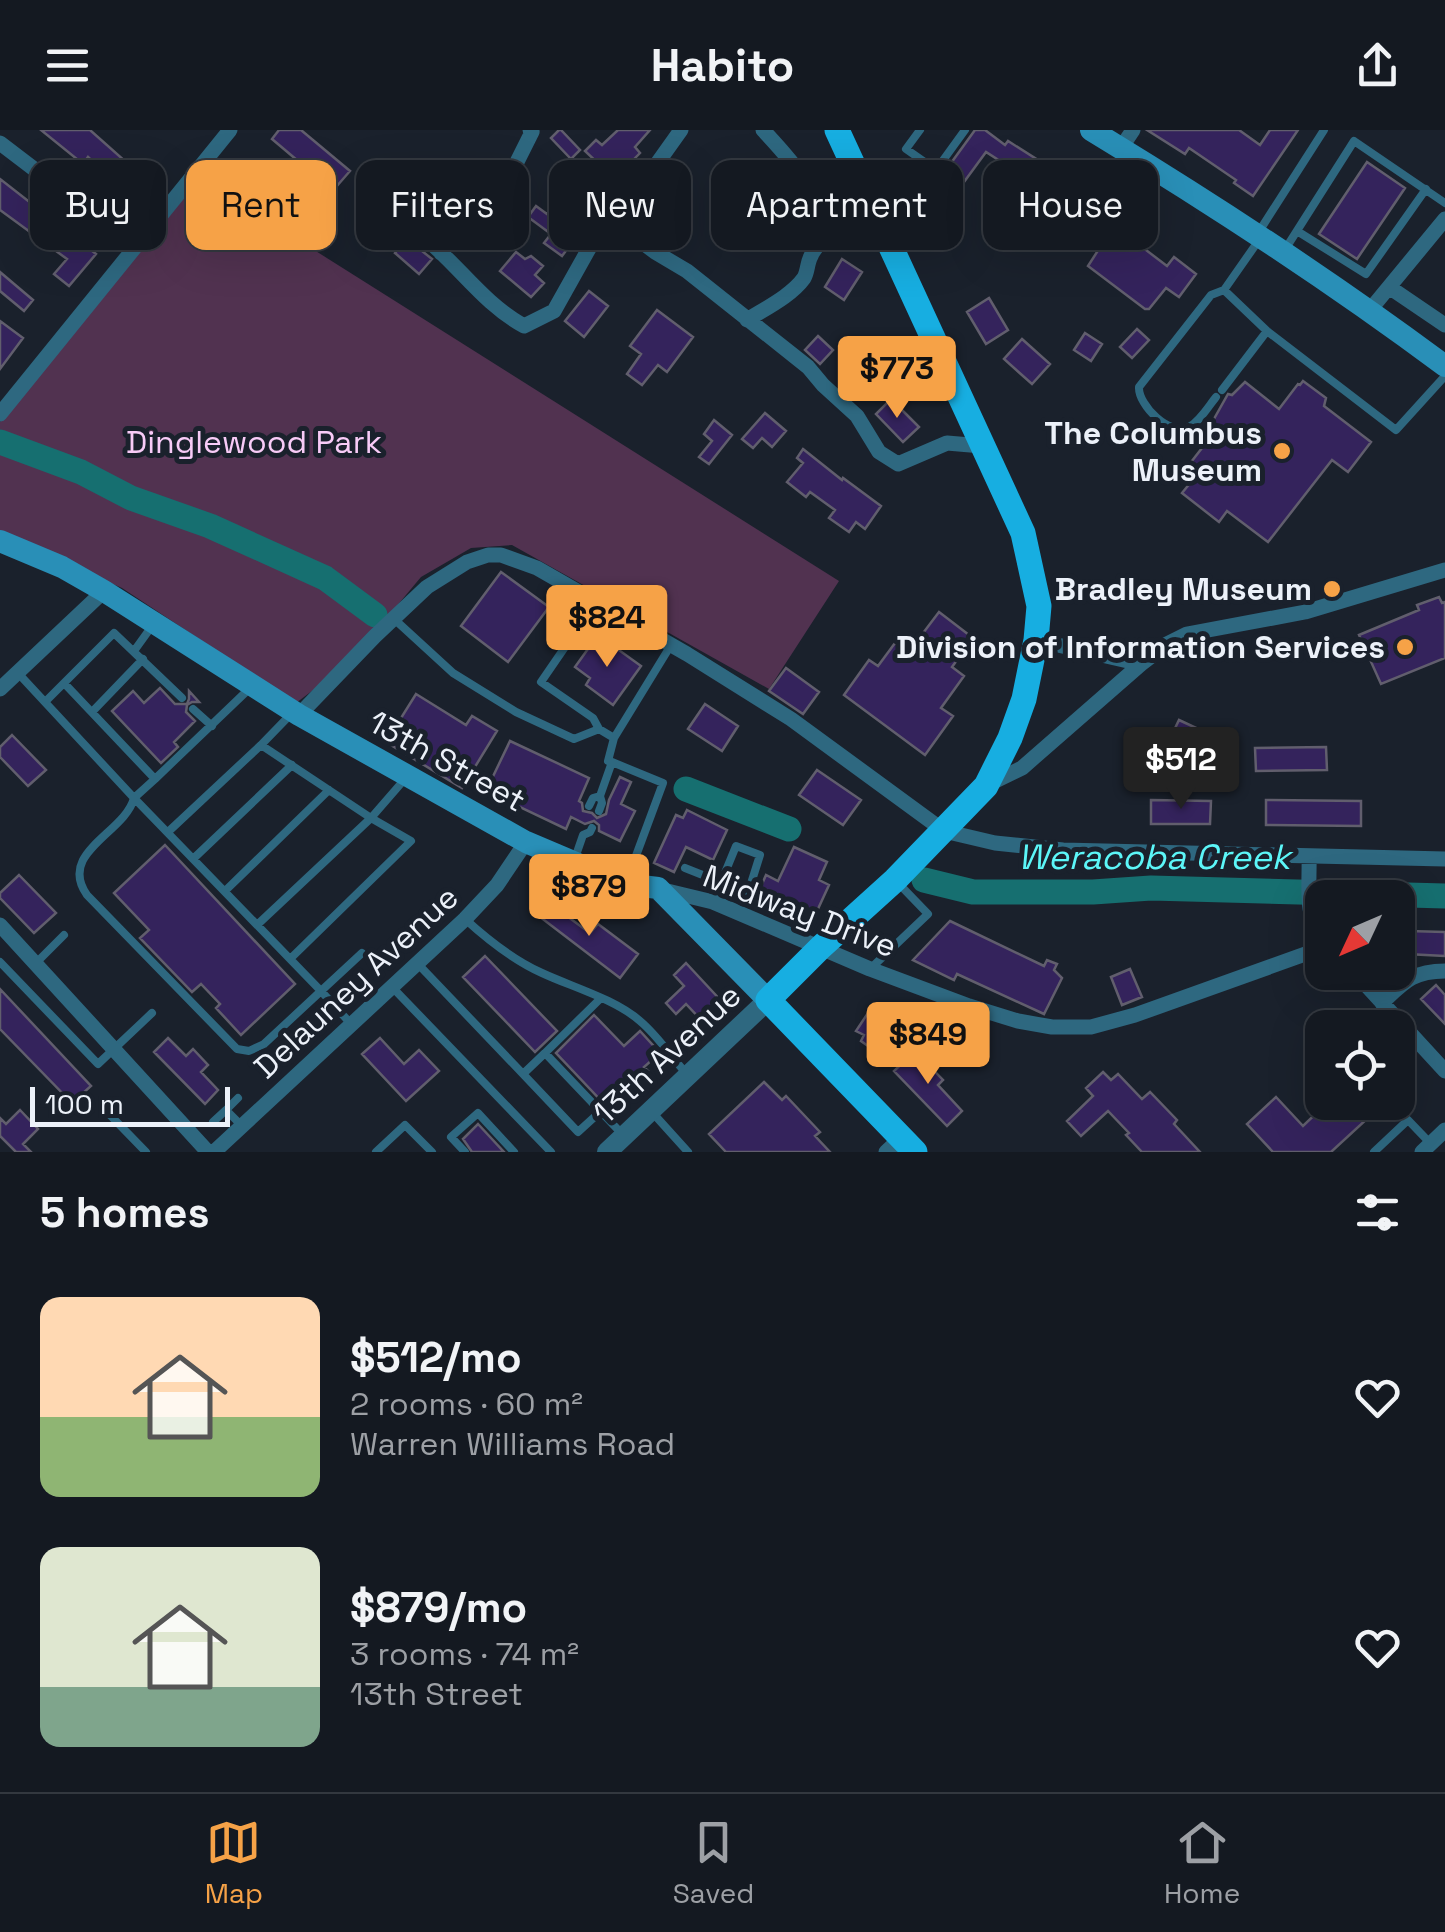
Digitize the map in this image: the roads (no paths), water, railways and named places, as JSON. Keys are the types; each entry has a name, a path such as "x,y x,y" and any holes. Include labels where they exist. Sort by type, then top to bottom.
{"main road":[{"path":"768,1000 895,880 986,786 1024,700 1036,640 1038,606 1023,533 837,130"},
{"path":"1092,130 1127,139 1445,366"},
{"name":"13th Street","path":"0,542 62,567 104,590 297,713 526,842 625,884 658,888"},
{"path":"658,888 768,1000 901,1147"}],"street":[{"path":"166,209 230,130"},
{"path":"441,253 514,170 530,130"},
{"path":"660,160 681,130"},
{"path":"748,320 792,290 805,276 810,256 822,240 818,201 763,130"},
{"path":"0,143 30,166"},
{"path":"1370,310 1445,218"},
{"path":"2,406 133,250"},
{"path":"438,250 480,295 524,326 554,310 588,250"},
{"path":"653,250 687,270 808,367 857,416 879,452 898,464 947,443 982,446"},
{"path":"1389,287 1445,324"},
{"path":"297,713 427,586 467,562 502,555 538,568 791,718 944,830 995,843 1063,850 1445,859"},
{"path":"986,786 1022,768 1141,664 1187,634 1305,612 1445,570"},
{"path":"0,688 104,590"},
{"path":"1036,640 1141,664"},
{"name":"Delauney Avenue","path":"211,1152 465,919 498,885 526,842"},
{"path":"1310,857 1310,880"},
{"name":"Midway Drive","path":"658,888 713,902 968,1006 1052,1027 1090,1026 1135,1015 1305,954"},
{"path":"0,924 211,1152"},
{"path":"1382,1003 1406,979 1428,971 1445,972"},
{"path":"1370,990 1445,1071"},
{"name":"13th Avenue","path":"606,1152 768,1000"},
{"path":"1427,1148 1445,1130"}],"lane":[{"path":"920,130 906,149 922,160"},
{"path":"943,160 965,130"},
{"path":"1266,330 1188,428 1170,426 1145,407 1139,387 1212,295 1224,290 1324,130"},
{"path":"1284,252 1354,140 1445,202"},
{"path":"1297,231 1366,274 1426,189"},
{"path":"1224,290 1266,330 1396,430 1445,376"},
{"path":"596,602 541,682 593,718 599,730 614,738"},
{"path":"393,618 454,673 516,712 574,739 599,730"},
{"path":"134,651 154,623"},
{"path":"46,702 114,633 182,698"},
{"path":"625,884 663,783 608,761 614,738 671,645"},
{"path":"92,712 144,660"},
{"path":"18,672 352,1025"},
{"path":"64,683 156,779"},
{"path":"252,686 134,798 131,808 88,852 80,865 80,885 236,1049 249,1051 264,1044 362,953"},
{"path":"193,709 212,726"},
{"path":"168,832 297,713"},
{"path":"261,745 410,840 290,959"},
{"path":"594,809 602,803 600,796 612,762"},
{"path":"193,858 292,765"},
{"path":"257,925 371,818 407,776"},
{"path":"225,891 329,790"},
{"path":"573,862 586,829"},
{"path":"713,902 736,846 760,855 742,914"},
{"path":"685,868 748,894"},
{"path":"870,969 928,914 895,880"},
{"path":"465,919 490,942 537,971 638,1019 688,1075"},
{"path":"36,964 64,935"},
{"path":"0,962 98,1064 152,1013"},
{"path":"418,963 578,1132 600,1111"},
{"path":"39,1002 56,986"},
{"path":"392,987 551,1152"},
{"path":"524,1074 600,998"},
{"path":"545,1053 624,1136"},
{"path":"213,1122 238,1098"},
{"path":"226,1110 242,1126"},
{"path":"650,1111 684,1150"},
{"path":"465,1152 451,1137 478,1113 514,1152"},
{"path":"110,1115 146,1152"},
{"path":"1374,1152 1408,1120 1427,1148"},
{"path":"376,1152 405,1125 432,1152"}],"waterway":[{"name":"Weracoba Creek","path":"0,442 81,472 131,498 210,526 325,578 375,615"},
{"name":"Weracoba Creek","path":"686,789 789,829"},
{"name":"Weracoba Creek","path":"924,880 973,892 1151,888 1445,896"}],"place":[{"name":"The Columbus Museum","path":"1282,451"},
{"name":"Bradley Museum","path":"1332,589"},
{"name":"Division of Information Services","path":"1405,647"}],"park label":[{"name":"Dinglewood Park","path":"254,442"}]}
